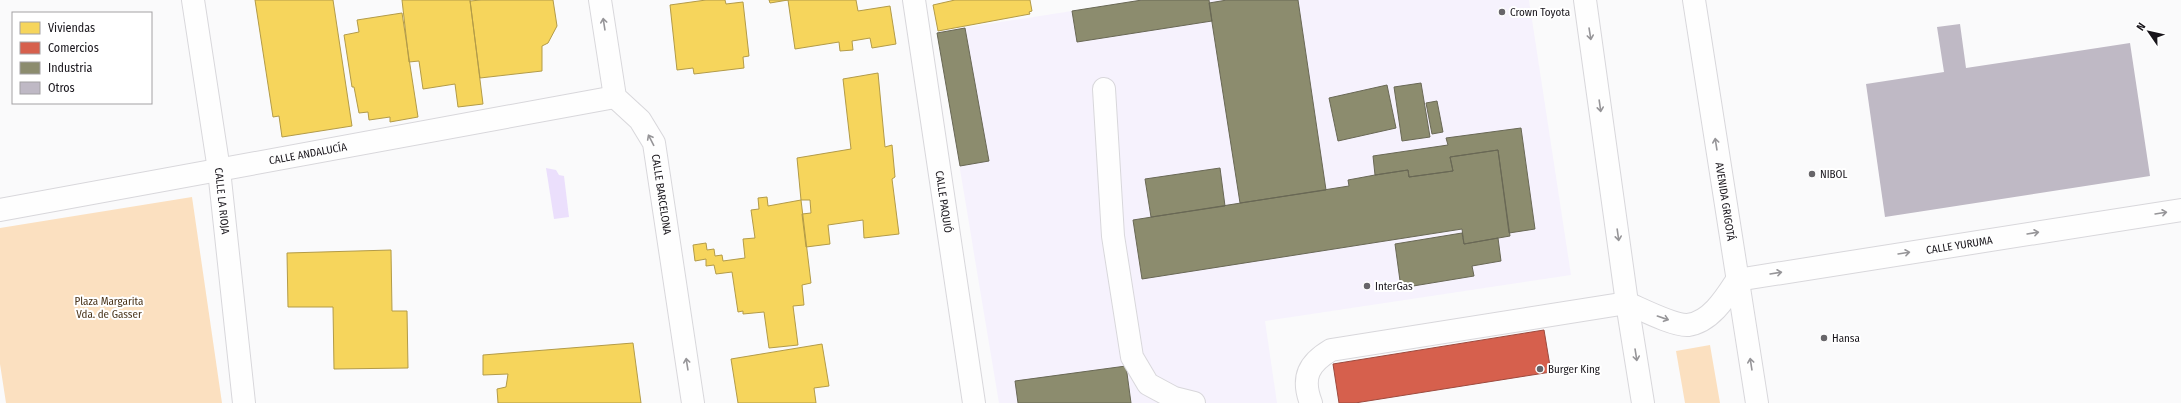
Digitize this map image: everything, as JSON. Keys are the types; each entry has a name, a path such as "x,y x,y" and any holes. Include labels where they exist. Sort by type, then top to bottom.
{"street":[{"name":"CALLE LA RIOJA","path":"193,0 219,170 244,403"},
{"path":"600,0 616,97"},
{"name":"CALLE PAQUIÓ","path":"914,0 974,403"},
{"path":"1585,0 1627,303 1643,403"},
{"name":"AVENIDA GRIGOTÁ","path":"1696,0 1737,280 1757,403"},
{"path":"1104,89 1114,236 1132,357 1148,384 1174,398 1194,403"},
{"name":"CALLE ANDALUCÍA","path":"0,210 616,97"},
{"name":"CALLE BARCELONA","path":"616,97 640,120 654,143 693,403"},
{"name":"CALLE YURUMA","path":"1737,280 2181,210"},
{"path":"1311,403 1306,390 1309,372 1316,359 1331,350 1627,303 1664,319 1688,325 1707,316 1723,301 1737,280"}],"shaded area":[{"path":"1142,0 1529,0 1571,275 1265,321 1277,403 999,403 937,32"},
{"path":"546,168 556,170 559,175 564,176 569,217 554,219"}],"green space":[{"name":"Plaza Margarita Vda. de Gasser","path":"192,197 222,403 6,403 0,364 0,228"},
{"path":"1710,345 1720,403 1685,403 1676,351"}],"building: Viviendas":[{"path":"255,0 333,0 352,126 282,137 279,116 273,117"},
{"path":"402,0 470,0 483,104 458,107 455,84 423,89 419,61 409,62"},
{"path":"553,0 557,26 548,43 542,46 542,71 480,78 470,1"},
{"path":"706,0 725,0 726,4 743,2 749,56 743,57 744,68 694,74 693,68 677,70 670,5"},
{"path":"769,0 788,0 770,3"},
{"path":"788,0 856,0 858,11 890,6 896,44 872,48 870,38 852,41 853,50 840,51 839,42 795,49"},
{"path":"955,0 1030,0 1032,11 1029,12 1030,14 938,31 933,5"},
{"path":"402,13 418,117 390,122 390,117 369,120 368,112 359,113 354,87 352,87 344,35 359,32 357,20"},
{"path":"878,73 885,147 892,145 895,177 892,179 899,234 864,238 863,220 828,225 830,244 806,247 802,214 811,213 810,200 801,200 797,158 851,149 843,79"},
{"path":"767,197 768,206 801,200 811,283 802,285 804,305 793,306 798,345 769,348 764,312 743,314 743,311 738,312 732,272 716,274 714,265 706,266 706,259 695,261 693,245 706,243 707,250 714,249 715,256 722,255 723,261 745,258 743,239 755,238 751,210 759,209 758,198"},
{"path":"391,250 392,311 407,311 408,368 334,369 333,307 288,307 287,253"},
{"path":"633,343 641,403 498,403 497,389 506,387 508,374 483,375 483,355"},
{"path":"822,344 829,386 814,388 816,403 738,403 731,359"}],"building: Comercios":[{"path":"1544,330 1551,372 1355,403 1339,403 1333,364"}],"building: Industria":[{"path":"1142,0 1209,0 1212,21 1077,42 1072,11"},
{"path":"1227,0 1298,0 1326,190 1240,203 1209,3"},
{"path":"965,28 989,161 960,166 937,33"},
{"path":"1421,83 1430,137 1402,141 1394,87"},
{"path":"1387,85 1396,128 1338,141 1329,98"},
{"path":"1437,101 1443,132 1432,134 1426,103"},
{"path":"1521,128 1535,229 1509,233 1498,150 1450,157 1453,171 1409,177 1408,170 1375,175 1373,156 1448,145 1446,138"},
{"path":"1498,150 1510,236 1464,244 1462,229 1142,279 1133,220 1349,186 1348,180 1375,175 1408,170 1409,177 1453,171 1450,157"},
{"path":"1220,168 1225,206 1151,217 1145,179"},
{"path":"1462,233 1464,244 1498,238 1501,261 1472,266 1474,276 1401,288 1395,244"},
{"path":"1126,366 1131,403 1018,403 1015,381"}],"building: Otros":[{"path":"1960,24 1966,68 2130,43 2150,176 1885,217 1866,84 1944,72 1937,27"}],"place":[{"name":"Crown Toyota","path":"1502,12"},
{"name":"NIBOL","path":"1812,174"},
{"name":"InterGas","path":"1367,286"},
{"name":"Hansa","path":"1824,338"},
{"name":"Burger King","path":"1540,369"}]}
